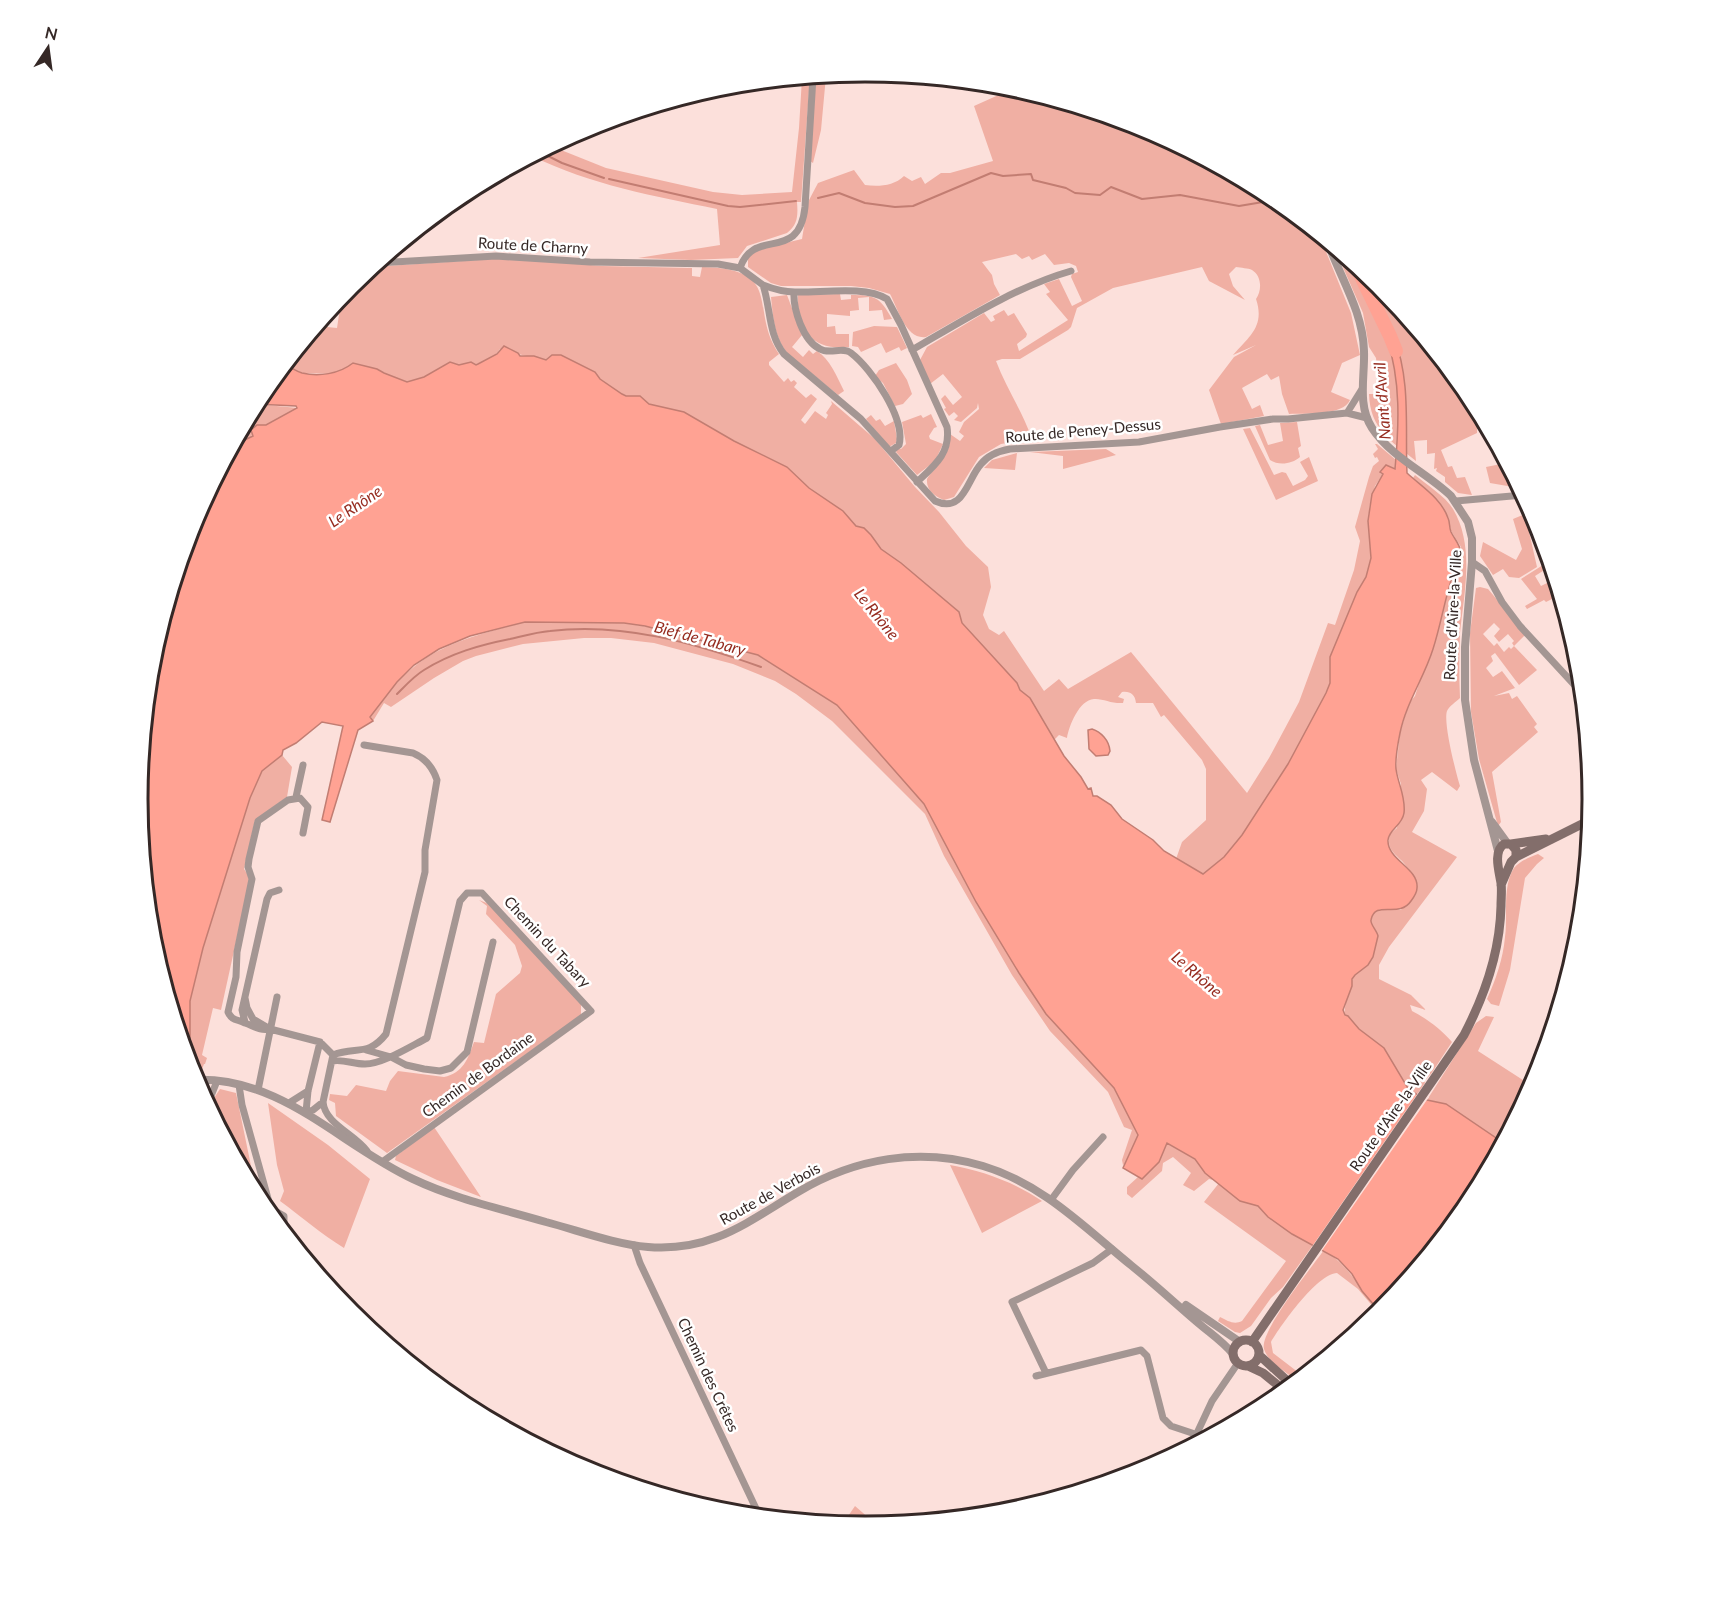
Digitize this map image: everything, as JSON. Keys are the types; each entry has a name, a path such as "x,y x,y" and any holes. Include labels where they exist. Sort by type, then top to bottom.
{"main road":[{"path":"1551,838 1501,846 1498,854 1505,863 1514,860 1551,838 1581,824"},
{"path":"1509,844 1516,850 1514,860"},
{"name":"Route d'Aire-la-Ville","path":"1252,1342 1464,1035 1485,990 1497,942 1501,885 1498,854"},
{"name":"Route d'Aire-la-Ville","path":"1501,885 1514,860"},
{"path":"1278,1385 1263,1373 1243,1365 1233,1354 1234,1348 1240,1342 1252,1342 1257,1347 1259,1356 1286,1379"},
{"path":"1243,1365 1256,1361 1259,1356"}],"street":[{"path":"812,85 801,226 790,239 751,250 743,258 740,268 763,285 773,289 794,292 847,291 884,297 895,313 943,417 948,433 946,447 941,458 917,482"},
{"name":"Route de Charny","path":"390,262 496,256 590,262 725,265 740,268"},
{"name":"Route d'Aire-la-Ville","path":"1334,258 1361,324 1364,353 1363,386 1367,418 1378,436 1456,501 1470,529 1472,562 1465,647 1465,700 1474,760 1498,854"},
{"path":"912,350 1000,299 1071,271"},
{"name":"Route de Peney-Dessus","path":"763,285 773,334 780,348 861,419 935,501 949,504 958,499 984,460 993,454 1010,449 1129,443 1253,422 1347,413 1367,418"},
{"path":"794,292 796,314 811,341 821,350 842,349 850,352 875,379 896,415 900,431 898,445 891,451"},
{"path":"1347,413 1363,386"},
{"path":"1456,501 1514,496"},
{"path":"1472,562 1485,571 1502,602 1520,626 1571,681"},
{"path":"364,745 421,756 434,770 437,780 425,850 425,872 390,1022 386,1034 379,1043 366,1050"},
{"path":"296,797 303,765"},
{"path":"270,1029 255,1028 245,1022 232,1019 228,1012 252,879 248,867 249,859 258,821 296,797 304,800 308,807 303,833"},
{"name":"Route d'Aire-la-Ville","path":"1490,819 1509,844"},
{"path":"245,1022 242,1010 267,899 274,890 279,890"},
{"name":"Chemin du Tabary","path":"391,1057 427,1038 460,901 466,893 482,893 591,1011"},
{"path":"369,1154 360,1142 328,1117 323,1109 332,1058 343,1051 366,1050 391,1057 406,1065 440,1071 451,1068 466,1052 470,1042 493,942"},
{"path":"245,998 253,1019 270,1029 320,1042 332,1058 367,1064 391,1057"},
{"path":"258,1090 278,998"},
{"name":"Chemin de Bordaine","path":"382,1162 591,1011"},
{"path":"245,1022 253,1019"},
{"path":"320,1042 308,1091 306,1112 313,1110 323,1102"},
{"name":"Route de Verbois","path":"205,1080 258,1090 289,1103 382,1162 415,1180 446,1192 634,1245 651,1247 683,1246 717,1238 745,1225 798,1191 852,1167 887,1159 930,1157 965,1162 1009,1176 1051,1200 1170,1296 1224,1343 1233,1354"},
{"path":"211,1094 217,1081"},
{"path":"239,1085 244,1114 265,1193"},
{"path":"289,1103 308,1091"},
{"path":"1051,1200 1073,1170 1104,1137"},
{"name":"Chemin des Crêtes","path":"634,1245 640,1263 756,1508"},
{"path":"1046,1373 1012,1302 1093,1263 1112,1249"},
{"name":"Route de Verbois","path":"1170,1296 1207,1318 1240,1342"},
{"path":"1036,1376 1141,1350 1148,1356 1163,1418 1171,1426 1195,1434 1212,1401 1243,1365"}],"shaded area":[{"path":"815,84 825,84 821,130 813,163 810,161"},
{"path":"809,85 801,202 797,202 795,223 787,233 747,246 738,258 691,260 638,258 720,245 717,209 600,182 540,160 561,150 606,168 713,192 742,195 792,192 802,86"},
{"path":"998,95 1004,96 1050,107 1139,137 1182,156 1223,179 1263,203 1301,231 1326,251 1351,313 1360,355 1342,363 1331,392 1350,400 1340,409 1332,411 1289,414 1279,376 1271,380 1267,374 1242,388 1252,409 1260,405 1264,416 1221,424 1209,390 1234,357 1256,345 1233,355 1250,336 1257,324 1259,316 1256,299 1260,284 1258,276 1250,269 1236,267 1229,274 1233,286 1245,300 1209,281 1202,267 1113,288 1077,308 1068,330 1020,359 996,361 1032,439 1001,444 979,457 954,497 944,500 937,497 931,492 927,479 946,454 950,434 960,441 964,436 959,432 964,422 979,409 978,403 977,408 961,422 954,420 958,416 954,412 949,416 941,399 945,395 953,405 962,397 943,374 930,384 920,360 927,347 984,313 991,322 995,320 993,316 1004,310 1008,316 1014,313 1027,334 1017,344 1019,351 1068,320 1046,294 1050,292 1044,284 1059,279 1072,306 1082,301 1071,277 1072,274 1078,272 1076,266 1069,263 1054,265 1045,254 1032,260 1029,256 1022,259 1016,254 982,262 992,275 1000,295 926,337 919,337 908,329 890,294 851,286 781,286 771,283 748,267 748,257 756,250 802,239 808,202 818,183 854,170 865,185 886,185 904,176 912,181 921,177 925,184 941,173 950,173 993,161 974,106"},
{"path":"507,258 602,266 692,268 692,276 700,277 702,267 728,269 745,275 755,284 760,294 770,337 779,354 769,362 769,365 784,382 788,378 791,382 794,380 797,383 794,387 806,398 811,394 817,399 801,420 805,424 815,411 826,419 831,401 875,439 966,546 988,567 991,587 983,615 989,629 999,635 1004,631 1044,691 1059,679 1068,689 1131,652 1247,793 1299,702 1328,623 1335,625 1354,570 1360,541 1355,527 1373,466 1379,461 1373,454 1378,449 1375,444 1377,444 1396,460 1395,469 1380,473 1383,474 1375,486 1368,521 1371,558 1366,577 1357,592 1340,633 1326,693 1288,764 1242,835 1224,857 1203,874 1176,859 1182,842 1206,820 1206,769 1202,760 1164,715 1161,717 1153,703 1136,703 1133,695 1125,692 1118,697 1124,699 1123,703 1089,700 1076,714 1067,738 1059,735 1054,740 1030,698 1020,690 962,623 959,612 881,549 864,529 856,526 843,511 809,488 787,467 734,441 684,412 649,404 639,396 626,396 600,379 595,372 561,355 544,359 500,349 491,359 484,362 463,365 450,362 424,377 407,382 377,369 353,364 335,374 301,373 292,368 325,327 337,328 339,312 386,266"},
{"path":"1342,265 1404,327 1461,401 1477,428 1477,433 1441,450 1448,467 1452,466 1457,478 1465,477 1472,495 1458,493 1445,482 1445,477 1436,471 1437,468 1434,469 1435,453 1427,454 1427,440 1414,441 1416,461 1390,440 1378,425 1370,406 1369,394 1378,394 1380,377 1376,358 1369,347 1363,313"},
{"path":"840,294 841,300 851,299 851,295 866,296 876,299 884,306 892,319 884,320 882,310 869,311 869,297 858,298 859,310 850,311 850,316 827,314 827,327 835,326 836,334 849,334 849,347 836,347 817,342 804,328 798,307 798,295"},
{"path":"787,295 802,335 792,347 803,357 809,350 813,354 817,351 822,354 844,391 838,395 787,353 779,340 771,297"},
{"path":"874,326 897,327 907,348 901,351 899,347 886,353 881,343 861,352 858,347 852,346 853,332"},
{"path":"896,363 907,380 912,394 903,404 895,406 883,383 875,376 879,370"},
{"path":"266,405 298,408 266,425 257,425 251,430 253,436 245,440"},
{"path":"931,414 937,427 929,436 930,439 943,444 935,461 917,475 896,452 898,448 901,449 906,444 902,422"},
{"path":"871,415 876,421 880,419 885,426 894,421 896,443 889,447 866,419"},
{"path":"1297,422 1301,446 1298,448 1300,457 1285,463 1270,460 1255,426 1260,425 1268,445 1283,441 1280,423"},
{"path":"1250,428 1274,475 1286,473 1293,486 1305,480 1308,476 1300,462 1309,457 1318,481 1276,500 1243,429"},
{"path":"1106,449 1116,455 1063,469 1063,456 1030,452"},
{"path":"1017,453 1015,470 984,468 992,460"},
{"path":"1498,465 1510,486 1490,483 1486,467"},
{"path":"1415,475 1450,504 1460,523 1466,554 1460,633 1460,698 1448,709 1446,717 1450,748 1460,786 1457,791 1432,772 1421,780 1427,789 1424,811 1412,832 1457,857 1389,947 1379,965 1379,979 1411,995 1426,1010 1410,1005 1412,1011 1434,1025 1452,1042 1416,1096 1409,1090 1384,1048 1345,1015 1353,978 1369,963 1378,936 1371,924 1371,917 1382,910 1401,910 1416,879 1389,845 1390,834 1397,828 1401,784 1396,769 1400,733 1409,703 1415,696 1461,553 1461,547 1451,531 1448,518 1431,493 1413,478"},
{"path":"1523,515 1528,529 1537,567 1519,578 1509,577 1503,569 1493,575 1480,556 1483,542 1516,560 1522,549 1513,519"},
{"path":"1542,566 1543,571 1535,576 1541,586 1547,583 1553,600 1546,602 1544,600 1527,609 1525,606 1537,599 1521,579"},
{"path":"1476,588 1488,589 1526,634 1514,646 1537,670 1519,685 1495,653 1491,656 1493,661 1486,668 1493,677 1502,671 1515,688 1494,696 1509,693 1512,699 1517,696 1537,724 1534,727 1538,732 1492,772 1501,822 1498,826 1479,759 1471,712 1470,633","holes":["1494,623 1500,629 1494,636 1499,642 1508,634 1514,641 1511,649 1509,647 1504,652 1497,643 1494,646 1483,634"]},
{"path":"525,622 624,623 667,630 758,655 837,705 924,804 976,902 1046,1014 1114,1088 1138,1135 1126,1162 1123,1165 1122,1160 1132,1130 1124,1127 1108,1092 1050,1031 1012,975 944,856 925,814 832,721 775,681 733,664 654,643 611,638 584,638 523,644 476,656 434,678 391,707 384,703 373,721 370,718 402,677 436,652 455,643"},
{"path":"282,755 292,767 287,797 255,820 244,869 250,878 221,1010 213,1008 202,1055 207,1058 201,1072 190,1041 190,1001 203,948 250,798 262,771"},
{"path":"1538,854 1544,858 1525,878 1510,970 1499,1006 1491,1004 1487,999 1503,953 1510,875 1519,863"},
{"path":"479,900 489,904 581,1004 581,1015 387,1153 336,1116 335,1103 329,1100 330,1094 347,1096 356,1085 386,1091 398,1071 444,1077 460,1069 474,1042 484,1043 496,994 520,973 522,966 515,945 486,914 487,906"},
{"path":"1486,1016 1494,1017 1478,1051 1524,1081 1496,1138 1446,1104 1427,1100 1476,1023"},
{"path":"220,1089 236,1093 252,1172 221,1117 213,1099"},
{"path":"268,1103 328,1145 370,1179 344,1248 280,1201 284,1191 277,1165"},
{"path":"434,1127 481,1197 395,1160 396,1156"},
{"path":"1167,1143 1195,1159 1213,1180 1209,1179 1194,1191 1183,1185 1191,1173 1173,1157 1163,1163 1162,1171 1132,1198 1127,1194 1127,1187 1138,1177 1142,1179 1159,1162"},
{"path":"950,1165 998,1178 1042,1201 982,1233"},
{"path":"1219,1183 1240,1201 1258,1206 1268,1217 1313,1245 1251,1326 1240,1333 1218,1321 1220,1317 1234,1323 1242,1321 1286,1261 1204,1202"},
{"path":"1324,1250 1347,1270 1373,1303 1372,1305 1358,1289 1337,1273 1320,1282 1300,1302 1271,1342 1273,1353 1297,1371 1290,1376 1269,1359 1264,1349 1270,1329 1298,1284"},
{"path":"855,1506 866,1516 864,1516 848,1516"}],"water":[{"name":"Le Rhône","path":"1390,336 1394,337 1403,370 1407,473 1441,505 1461,553 1452,576 1433,649 1403,722 1397,751 1396,769 1404,801 1404,813 1388,840 1392,853 1413,875 1416,881 1416,892 1406,906 1400,909 1377,911 1373,914 1371,922 1378,936 1373,957 1368,965 1352,979 1352,986 1343,1010 1359,1029 1384,1048 1409,1090 1427,1100 1446,1104 1496,1138 1461,1198 1433,1236 1404,1272 1373,1304 1352,1274 1338,1259 1292,1234 1268,1217 1258,1206 1240,1201 1205,1173 1195,1159 1167,1143 1159,1162 1142,1179 1123,1168 1138,1135 1114,1088 1046,1014 976,902 924,804 837,705 758,655 645,626 624,623 525,622 470,636 439,649 414,665 397,682 370,717 373,721 358,730 330,822 322,820 343,726 322,722 296,743 283,750 282,755 262,771 250,798 203,948 190,1001 190,1041 172,985 161,939 154,893 149,846 148,800 149,753 154,706 161,660 172,614 202,525 221,482 244,441 253,436 251,430 257,425 266,425 297,408 296,406 266,405 292,368 315,375 342,370 353,363 377,369 407,382 424,377 450,362 459,365 471,362 476,365 497,354 504,346 520,356 534,356 546,360 552,355 561,355 595,372 600,379 626,396 640,396 649,404 684,412 734,441 787,467 809,488 843,511 856,526 864,528 881,549 959,612 962,623 1017,683 1020,690 1030,698 1064,756 1088,789 1091,788 1093,796 1111,805 1122,819 1153,840 1164,851 1203,874 1224,857 1242,835 1288,764 1330,683 1330,657 1357,592 1366,577 1371,558 1368,521 1372,494 1383,474 1380,472 1386,465 1395,469 1398,403 1395,371 1387,339"},
{"path":"1092,729 1106,740 1110,751 1108,755 1096,756 1089,749 1088,730"}],"pier":[{"path":"1418,1093 1429,1097 1321,1252 1311,1248"}],"waterway":[{"path":"548,156 604,178"},
{"path":"818,198 839,193 865,203 895,207 913,206 991,173 1003,176 1031,174 1033,180 1066,188 1075,193 1100,195 1111,187 1142,199 1180,195 1239,206 1262,202"},
{"path":"609,179 728,206 740,207 796,201"},
{"name":"Nant d'Avril","path":"1367,290 1396,351"},
{"name":"Bief de Tabary","path":"397,694 424,670 466,650 550,631 604,629 631,632 684,643 761,667"}]}
